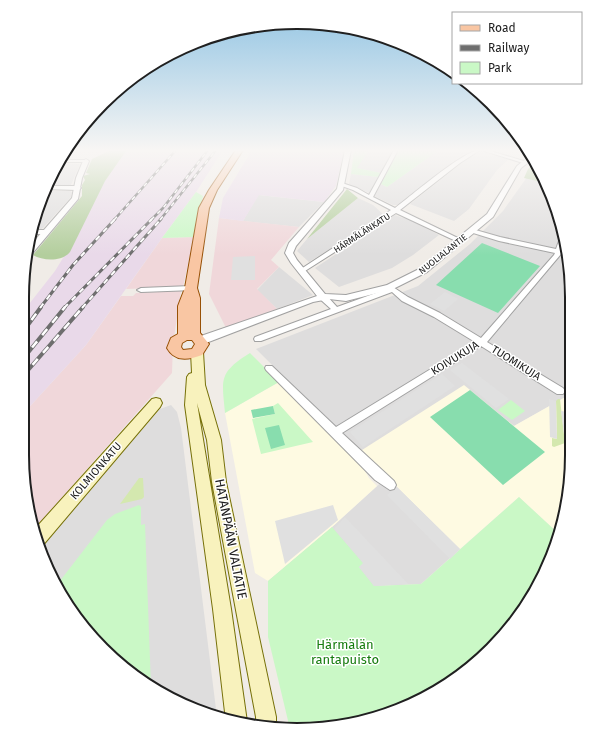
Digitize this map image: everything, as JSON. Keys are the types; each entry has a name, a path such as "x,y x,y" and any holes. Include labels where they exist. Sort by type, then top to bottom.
{"main road":[{"path":"195,344 184,306 191,288 204,208 216,185"},
{"name":"HATANPÄÄN VALTATIE","path":"195,344 191,405 237,716"},
{"name":"HATANPÄÄN VALTATIE","path":"195,344 199,385 214,440 219,482 244,602 266,721"},
{"name":"KOLMIONKATU","path":"41,534 156,403"}],"street":[{"path":"370,198 377,185"},
{"name":"HÄRMÄLÄNKATU","path":"303,270 396,210 428,185"},
{"name":"NUOLIALANTIE","path":"324,298 346,298 391,288 408,280 424,270 490,215 508,185"},
{"path":"336,310 324,298 303,270 290,256 290,248 342,186 355,189 370,198 460,241"},
{"path":"34,246 75,199 78,188 52,188"},
{"path":"472,231 499,239 561,252"},
{"path":"37,232 45,232"},
{"name":"KOIVUKUJA","path":"336,432 482,342 557,256 561,253"},
{"path":"141,290 191,288"},
{"path":"258,339 391,288"},
{"name":"TUOMIKUJA","path":"391,288 405,299 437,315 560,391"},
{"path":"195,344 211,341 313,304 324,298 346,306"},
{"path":"269,368 390,485"}],"shaded area":[{"path":"53,185 70,185 53,186"},
{"path":"101,185 200,185 86,345 29,407 29,304 55,271 71,245"},
{"path":"231,185 336,185 324,202 259,195 243,221 219,218 223,198"},
{"path":"351,185 374,185 369,193"},
{"path":"380,185 387,187 390,185 423,185 398,205 393,205 374,196"},
{"path":"434,185 486,185 469,209 454,221 410,204"},
{"path":"521,185 541,185 556,228 563,262 565,297 565,397 514,426 362,450 460,549 421,584 374,586 268,581 332,527 386,478 256,349 418,286 470,244 503,211"},
{"path":"50,191 72,192 71,197 43,228 38,230 43,211"},
{"path":"258,195 324,202 299,227 243,221"},
{"path":"358,198 373,205 384,215 309,262 297,251 307,239"},
{"path":"395,215 403,218 405,217 439,235 413,255 392,268 339,287 315,268"},
{"path":"219,218 299,227 271,260 279,267 257,289 277,309 226,328 209,294"},
{"path":"194,237 183,287 126,289 162,238"},
{"path":"255,256 255,280 231,280 233,257"},
{"path":"279,267 313,295 277,309 257,290"},
{"path":"181,291 173,344 172,373 38,524 31,490 29,407 86,345 121,296 133,296 136,293"},
{"path":"445,292 458,299 444,311 430,304"},
{"path":"462,363 509,399 496,408 450,370"},
{"path":"442,374 455,386 363,447 350,432"},
{"path":"279,382 358,459 369,478 377,486 332,527 268,581 255,573 225,413"},
{"path":"464,385 514,426 565,397 565,455 563,490 554,530 519,497 460,549 362,450"},
{"path":"549,399 556,401 557,439 550,437"},
{"path":"171,405 177,412 181,428 216,711 194,703 148,678 107,645 74,604 49,558 44,544 160,409"},
{"path":"561,411 565,412 565,442"},
{"path":"397,487 460,549 450,559 387,495"},
{"path":"333,505 338,520 285,564 275,521"},
{"path":"345,517 408,584 374,586 359,567 363,563 334,529"}],"green space":[{"path":"82,185 103,185 70,252 62,258 52,260 33,255 82,196"},
{"path":"347,189 358,198 307,239"},
{"path":"196,192 203,196 194,237 162,238"},
{"path":"482,243 540,266 498,313 436,285"},
{"path":"250,353 279,382 225,413 223,392 224,378 232,366"},
{"path":"470,390 545,452 503,485 430,417"},
{"path":"560,399 565,443 554,447 552,446 552,438 557,439 556,401"},
{"path":"511,400 525,411 512,420 498,410"},
{"path":"278,403 313,442 261,454 252,419 275,414 273,406"},
{"path":"273,406 275,414 253,418 251,410"},
{"path":"279,425 285,445 271,449 265,428"},
{"path":"139,478 143,478 144,497 142,499 120,504"},
{"name":"Härmälän rantapuisto","path":"519,497 554,530 545,558 520,604 487,645 460,668 446,678 416,695 383,709 332,721 288,723 268,637 268,581 332,527 364,564 359,567 374,586 421,584"},
{"path":"139,505 141,507 141,525 145,524 151,680 134,668 107,645 84,618 60,580 107,520 115,514"}],"railway":[{"path":"114,220 145,185"},
{"path":"152,219 163,208 181,185"},
{"path":"160,220 188,185"},
{"path":"40,308 73,265 115,219"},
{"path":"64,308 152,219"},
{"path":"82,308 161,219"},
{"path":"29,323 41,307"},
{"path":"29,351 65,307"},
{"path":"29,369 83,307"}]}
